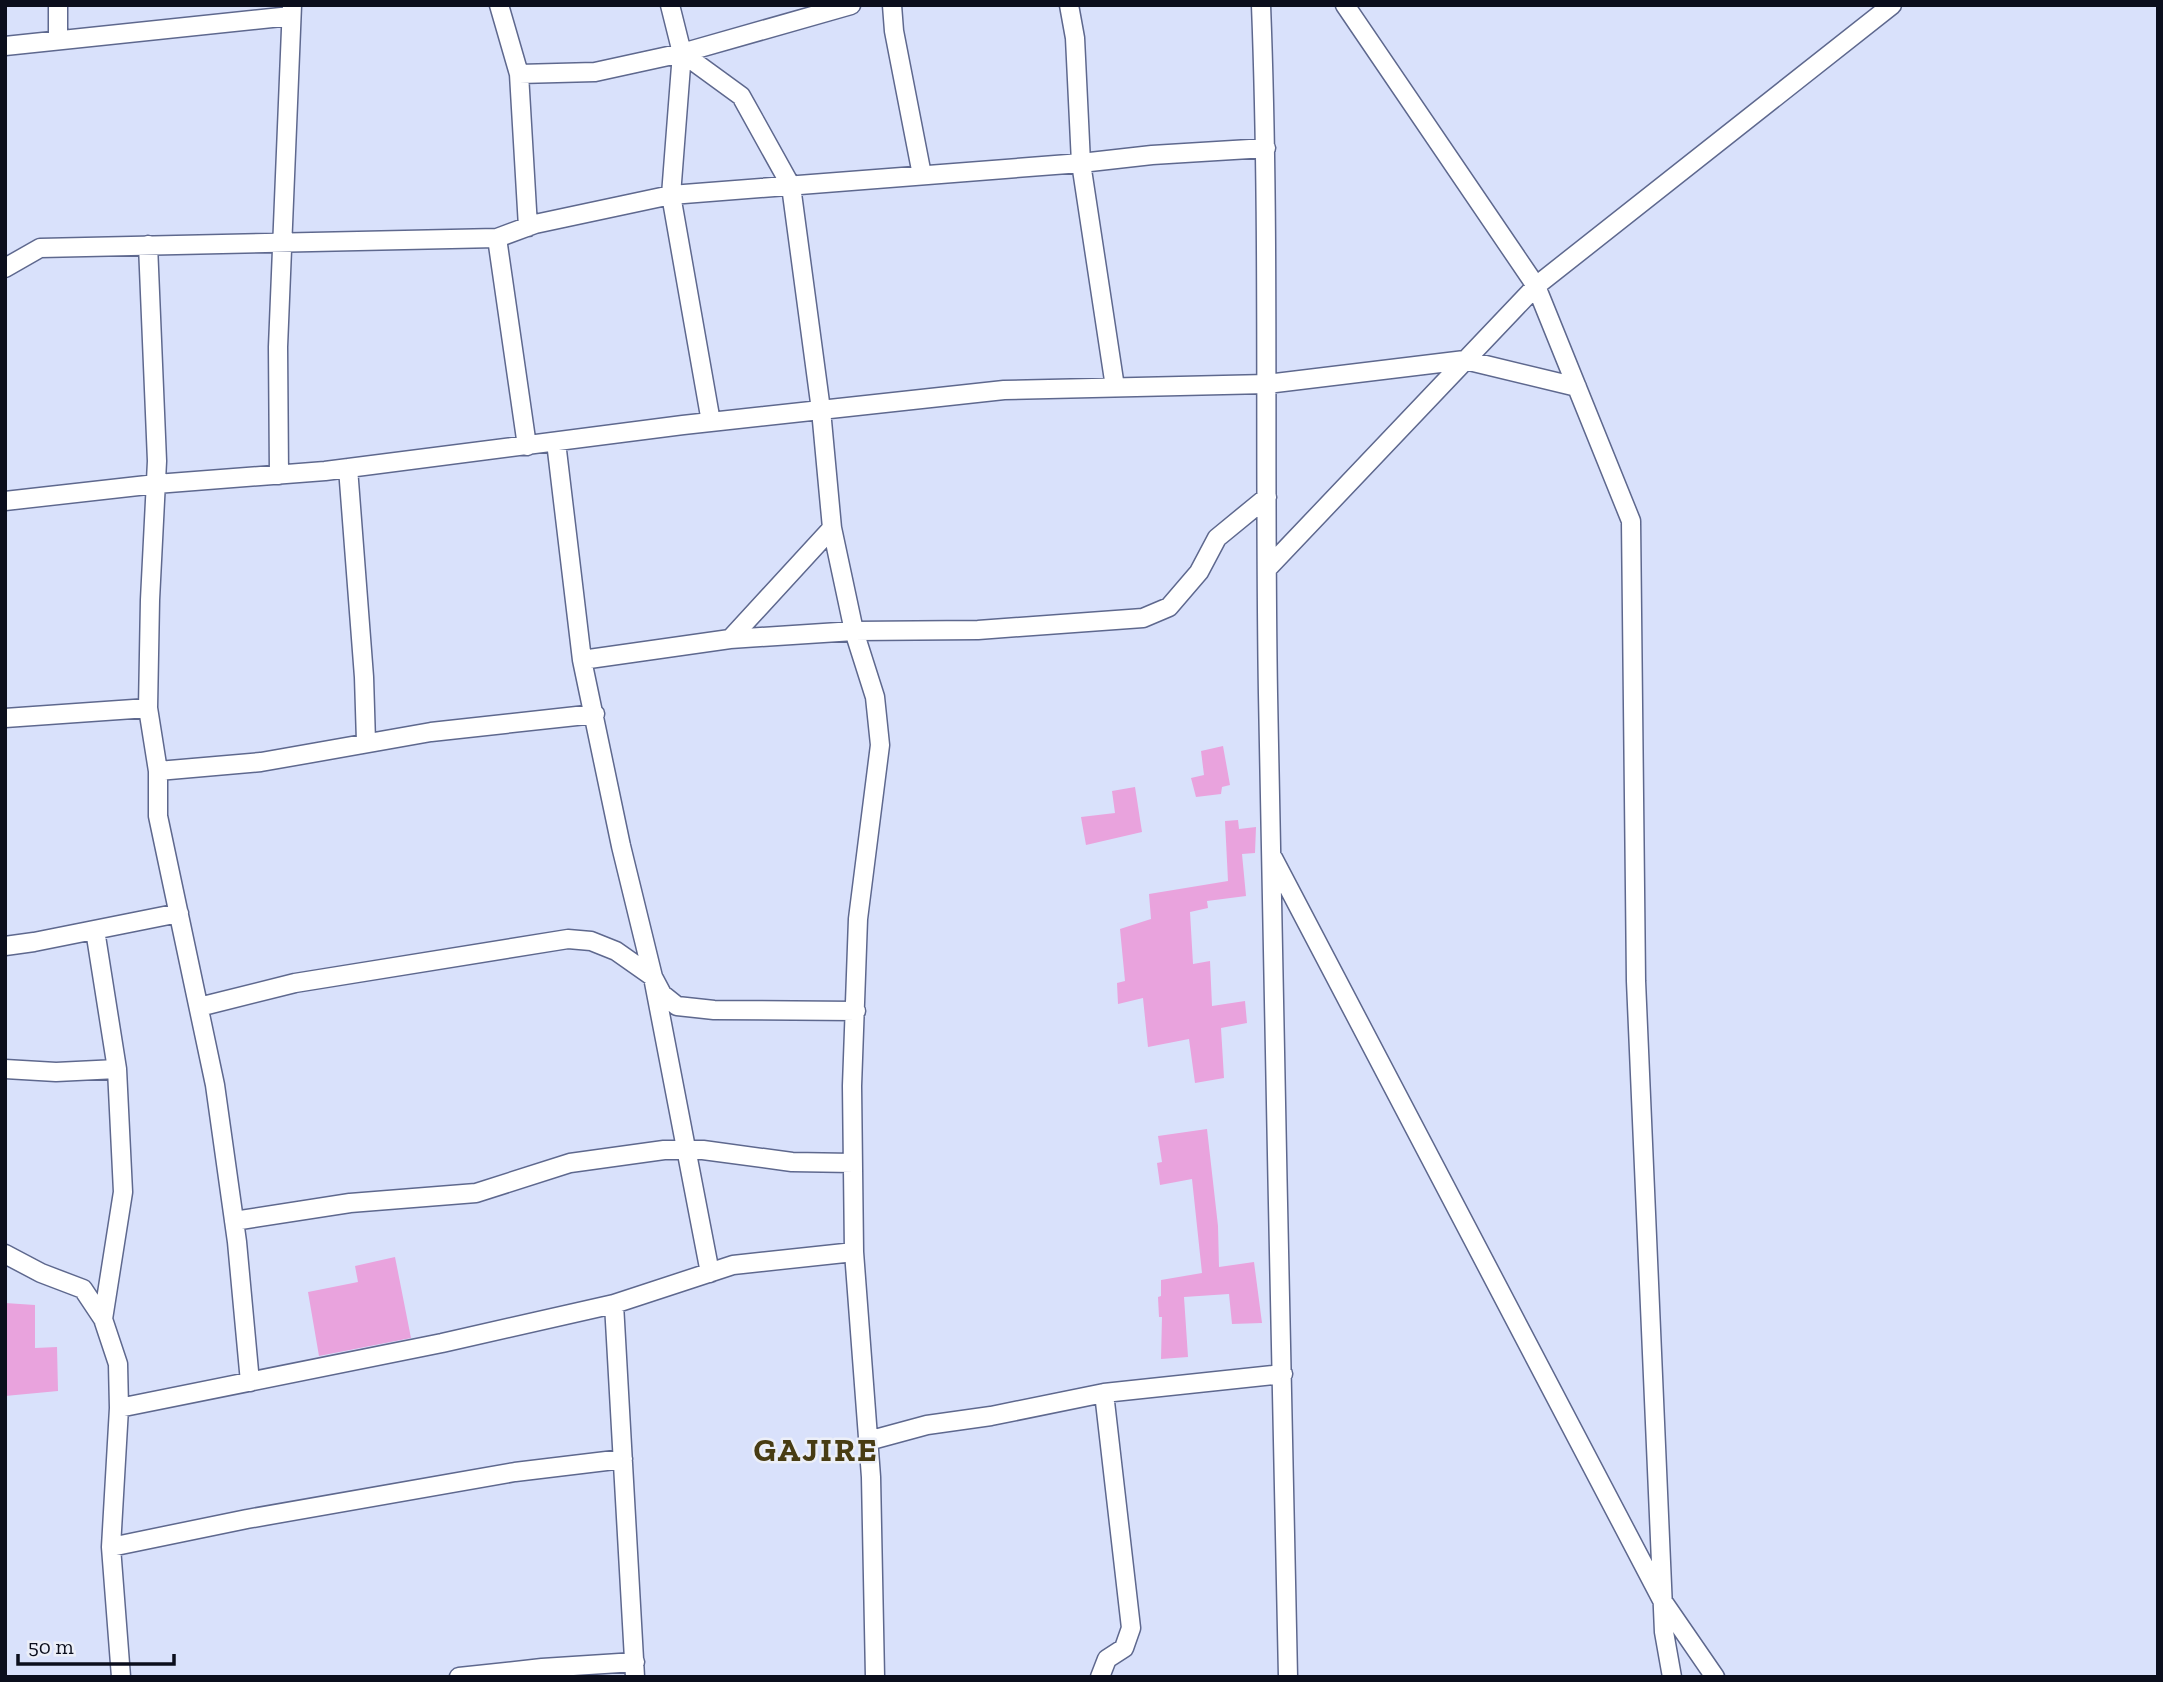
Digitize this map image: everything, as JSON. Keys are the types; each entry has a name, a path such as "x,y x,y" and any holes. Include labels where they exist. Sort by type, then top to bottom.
{"street":[{"path":"58,5 58,39"},
{"path":"499,5 519,74 528,227"},
{"path":"670,5 682,53 671,195 711,422"},
{"path":"519,74 595,72 682,53 851,5"},
{"path":"892,5 894,31 922,176"},
{"path":"1069,5 1075,38 1081,163 1115,387"},
{"path":"1261,5 1266,148 1271,855 1288,1677"},
{"path":"1345,5 1536,286 1631,521 1636,981 1662,1600 1664,1632 1672,1677"},
{"path":"1267,569 1536,286 1892,5"},
{"path":"5,46 291,10 278,347 279,475"},
{"path":"682,53 741,96 791,186 821,410 832,528 854,631 875,697 880,745 858,919 852,1086 855,1252 868,1441 874,1677"},
{"path":"5,268 40,248 497,238 528,227 671,195 1266,148"},
{"path":"497,238 527,446"},
{"path":"148,245 157,461 148,708 158,771 158,816 215,1085 234,1221 250,1382"},
{"path":"5,501 156,484 348,468 711,422 1004,390 1267,384 1465,360 1577,387"},
{"path":"555,442 582,660 621,846 653,977 710,1273"},
{"path":"348,468 364,677 366,742"},
{"path":"582,660 730,639 854,631 978,630 1143,618 1169,607 1199,572 1217,538 1267,497"},
{"path":"730,639 832,528"},
{"path":"5,718 148,708"},
{"path":"158,771 261,762 430,732 594,714"},
{"path":"1271,855 1662,1600 1715,1677"},
{"path":"5,946 179,913"},
{"path":"95,930 117,1069 123,1192 103,1319"},
{"path":"199,1007 295,983 553,939 591,941 616,951 653,977 662,994 677,1006 714,1010 856,1011"},
{"path":"5,1069 56,1072 117,1069"},
{"path":"234,1221 349,1203 476,1193 569,1163 664,1150 703,1150 792,1162 853,1163"},
{"path":"119,1408 442,1343 614,1304 733,1265 855,1252"},
{"path":"5,1254 41,1273 83,1289 103,1319 118,1364 119,1408 111,1547 121,1677"},
{"path":"459,1677 542,1668 635,1670 614,1304"},
{"path":"868,1441 927,1425 991,1416 1104,1393 1283,1374"},
{"path":"1100,1677 1107,1659 1124,1648 1131,1628 1104,1393"},
{"path":"111,1547 247,1519 515,1472 622,1459"}],"building":[{"path":"1223,746 1230,785 1222,787 1221,794 1196,797 1191,778 1204,775 1201,751"},
{"path":"1135,787 1142,832 1086,845 1081,817 1115,813 1112,791"},
{"path":"1238,820 1239,829 1256,827 1255,853 1242,854 1246,896 1207,901 1208,908 1190,912 1193,964 1210,961 1212,1006 1245,1001 1247,1023 1221,1028 1224,1078 1195,1083 1189,1039 1148,1047 1143,998 1118,1004 1117,983 1125,981 1120,929 1151,919 1149,894 1228,881 1225,821"},
{"path":"1207,1129 1218,1226 1219,1267 1254,1262 1262,1323 1232,1324 1229,1294 1184,1297 1188,1357 1161,1359 1162,1317 1159,1317 1158,1297 1161,1296 1161,1280 1202,1273 1192,1179 1160,1185 1157,1163 1162,1162 1158,1136"},
{"path":"395,1257 411,1338 319,1356 308,1292 358,1282 355,1266"},
{"path":"5,1303 35,1305 35,1348 57,1347 58,1391 5,1396"}],"district":[{"name":"GAJIRE","path":"816,1449"}]}
